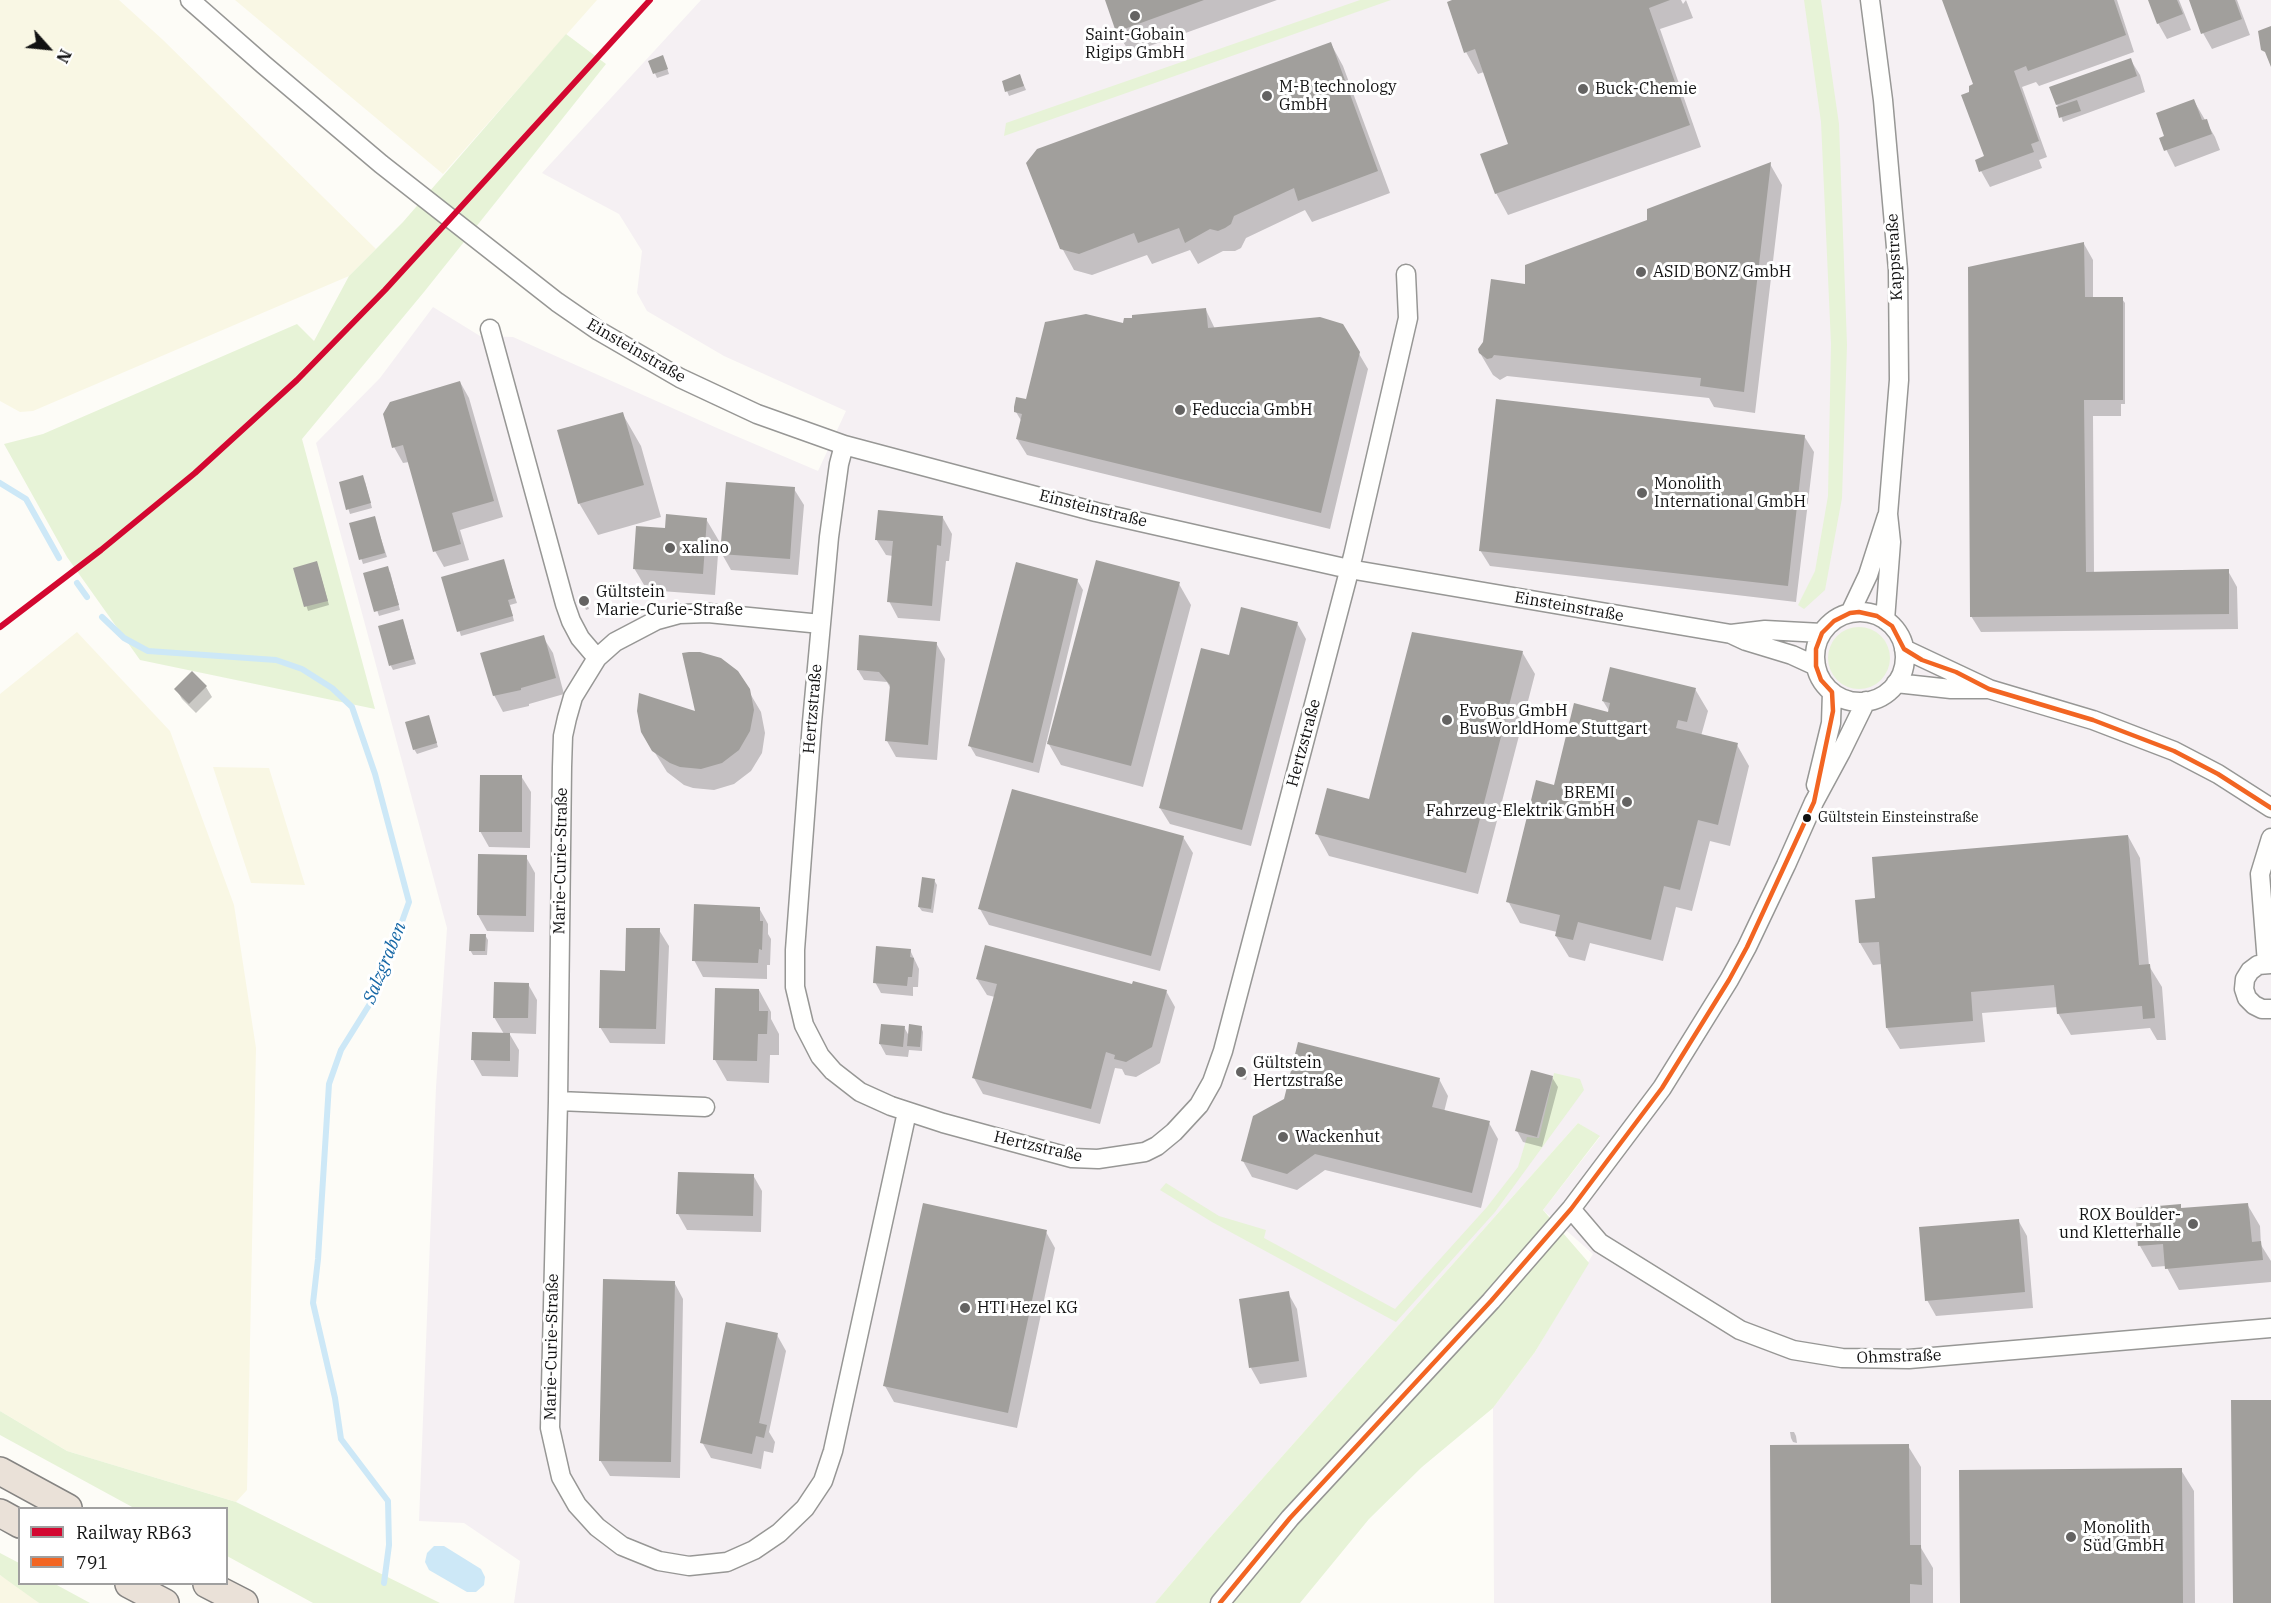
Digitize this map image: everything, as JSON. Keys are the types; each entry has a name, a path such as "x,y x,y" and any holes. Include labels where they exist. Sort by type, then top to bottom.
{"highway":[{"path":"0,1471 64,1507"},
{"path":"0,1514 18,1523"},
{"path":"131,1585 165,1603"},
{"path":"209,1585 244,1603"}],"street":[{"name":"Einsteinstraße","path":"190,0 264,66 403,181 500,259 583,321 680,378 757,414 844,445 1096,512 1349,569 1731,634 1792,655 1816,666"},
{"name":"Kappstraße","path":"1870,0 1883,100 1898,270 1899,380 1888,514 1891,542 1885,620"},
{"name":"Hertzstraße","path":"844,445 835,486 821,624 795,950 795,987 798,1007 812,1041 833,1071 846,1083 874,1100 907,1112 1072,1158 1123,1157 1145,1152 1157,1146 1174,1132 1199,1105 1212,1082 1223,1051 1349,569 1408,318 1406,274"},
{"path":"490,329 565,604 580,638 597,658"},
{"name":"Kappstraße","path":"1850,613 1868,575 1888,514"},
{"name":"Marie-Curie-Straße","path":"821,624 708,613 680,614 657,620 615,642 597,658 573,697 563,736 558,1101 550,1428 561,1477 576,1505 597,1527 622,1546 659,1561 689,1566 726,1562 754,1550 779,1533 805,1508 823,1481 833,1451 907,1112"},
{"path":"1850,613 1868,613 1885,620 1897,633 1904,649 1903,667 1896,683 1883,695 1866,701 1848,700 1832,692 1821,680 1816,666 1816,649 1822,633 1834,621 1850,613"},
{"name":"Einsteinstraße","path":"1731,634 1765,630 1822,633"},
{"path":"1904,649 1989,689 2070,712 2156,744 2218,774 2271,808"},
{"path":"1896,683 1951,689 1989,689"},
{"path":"1814,802 1831,723 1832,692"},
{"path":"1220,1603 1290,1518 1491,1301 1572,1209 1662,1088 1729,980 1776,887 1814,802 1866,701"},
{"path":"2271,838 2260,874 2269,963 2258,965 2250,971 2245,979 2244,988 2247,998 2254,1005 2262,1009 2271,1009"},
{"path":"558,1101 705,1107"},
{"name":"Ohmstraße","path":"1572,1209 1600,1244 1740,1330 1793,1350 1832,1357 1909,1359 2271,1328"}],"shaded area":[{"path":"0,0 119,0 162,39 376,249 349,276 33,411 20,412 0,401"},
{"path":"235,0 597,0 443,174"},
{"path":"701,0 2271,0 2271,1603 1494,1603 1493,1408 1535,1352 1593,1254 1543,1210 1600,1137 1578,1123 1207,1541 1155,1603 514,1603 520,1561 464,1523 419,1521 436,1087 447,928 316,443 380,378 433,307 480,336 513,337 818,471 846,411 724,356 647,311 637,293 642,251 619,214 542,173"},
{"path":"77,632 170,731 234,905 256,1048 247,1490 236,1502 67,1451 0,1411 0,694"},
{"path":"213,767 269,768 305,885 251,883"},
{"path":"0,1575 17,1585 39,1603 0,1603"}],"green space":[{"path":"1360,0 1391,0 1004,136 1006,123"},
{"path":"1804,0 1821,0 1839,124 1847,345 1842,498 1825,590 1804,609 1798,605 1815,571 1828,496 1831,344 1821,122"},
{"path":"566,34 606,64 424,292 302,439 375,709 140,660 67,557 4,444 43,434 297,324 314,341 349,276 403,222"},
{"path":"1859,627 1881,636 1890,658 1881,680 1859,689 1837,680 1828,658 1837,636"},
{"path":"1554,1073 1580,1079 1584,1090 1495,1212 1396,1322 1212,1222 1160,1190 1166,1183 1219,1216 1266,1230 1264,1238 1395,1309 1487,1207 1518,1167 1527,1137 1539,1138"},
{"path":"1578,1123 1600,1136 1543,1210 1589,1263 1535,1352 1493,1408 1422,1467 1369,1519 1300,1603 1155,1603 1207,1541"},
{"path":"0,1411 67,1451 236,1502 440,1603 313,1603 228,1557 228,1507 132,1507 0,1435"},
{"path":"0,1553 18,1562 18,1585 57,1585 90,1603 39,1603 0,1575"}],"water":[{"path":"434,1546 444,1546 481,1569 485,1577 484,1585 476,1592 467,1592 429,1570 425,1562 427,1553"}],"building":[{"name":"Saint-Gobain Rigips GmbH","path":"1105,0 1204,0 1116,32"},
{"name":"Buck-Chemie","path":"1452,0 1670,0 1649,8 1690,125 1495,194 1480,154 1508,144 1475,49 1464,53 1447,2"},
{"path":"1942,0 2114,0 2126,35 2028,71 2026,66 2014,71 2039,141 2031,144 2034,152 1979,172 1975,160 1984,156 1961,95 1969,92 1969,86 1973,84"},
{"path":"2148,0 2177,0 2183,14 2157,24"},
{"path":"2189,0 2235,0 2242,19 2201,34"},
{"path":"2271,26 2271,67 2265,52 2261,50 2258,31"},
{"name":"M-B technology GmbH","path":"1331,42 1378,171 1298,201 1294,188 1234,216 1231,224 1225,228 1218,231 1210,229 1185,243 1179,228 1138,243 1134,233 1079,254 1060,249 1026,163 1037,149"},
{"path":"663,55 668,69 653,74 648,61"},
{"path":"2131,58 2137,76 2056,105 2049,87"},
{"path":"1020,74 1024,86 1005,92 1002,81"},
{"path":"2194,99 2202,120 2207,119 2212,134 2164,151 2159,138 2164,136 2156,113"},
{"path":"2077,100 2081,111 2059,118 2056,107"},
{"name":"ASID BONZ GmbH","path":"1771,162 1744,392 1700,386 1701,378 1494,355 1487,359 1479,353 1478,349 1483,342 1491,279 1525,284 1525,265 1647,220 1647,209"},
{"path":"2084,242 2085,297 2123,297 2123,400 2084,400 2086,572 2229,569 2229,614 1970,617 1968,267"},
{"name":"Feduccia GmbH","path":"1206,308 1208,328 1320,317 1343,324 1360,352 1321,513 1016,439 1022,414 1014,412 1016,397 1026,399 1045,322 1086,314 1123,323 1124,318 1132,318 1132,315"},
{"path":"460,381 494,501 452,513 461,544 433,552 403,445 392,448 383,414 390,402"},
{"name":"Monolith International GmbH","path":"1496,399 1805,435 1788,586 1479,551"},
{"path":"623,412 644,485 578,504 557,430"},
{"path":"363,475 371,503 346,510 339,482"},
{"path":"726,482 795,487 790,559 720,554"},
{"path":"878,510 943,516 941,546 937,545 932,606 887,602 893,541 875,540"},
{"name":"xalino","path":"666,514 707,518 703,574 633,569 636,526 665,528"},
{"path":"375,516 385,553 359,560 349,523"},
{"path":"504,559 515,598 508,600 513,616 457,632 441,577"},
{"path":"1096,560 1180,582 1131,766 1047,744"},
{"path":"317,561 328,601 304,607 293,568"},
{"path":"1016,562 1078,579 1033,763 968,746"},
{"path":"388,566 399,605 374,612 363,573"},
{"path":"1241,607 1298,622 1242,830 1159,808 1201,648 1229,655"},
{"path":"403,619 414,659 389,666 378,626"},
{"name":"EvoBus GmbH BusWorldHome Stuttgart","path":"1412,632 1523,651 1466,873 1315,834 1327,788 1369,799"},
{"path":"544,635 556,678 521,688 521,690 493,696 480,653"},
{"path":"859,635 937,642 928,745 885,741 890,685 879,672 857,670"},
{"path":"700,652 721,658 738,671 750,689 754,710 750,731 739,750 722,763 701,769 680,767 652,751 641,732 637,711 639,693 695,711 682,653"},
{"name":"BREMI Fahrzeug-Elektrik GmbH","path":"1610,667 1696,688 1687,722 1678,720 1676,728 1738,743 1718,825 1698,820 1680,890 1664,886 1651,940 1578,922 1573,940 1555,936 1560,915 1506,902 1536,780 1554,785 1574,703 1608,712 1610,703 1602,701"},
{"path":"192,671 207,686 189,704 174,689"},
{"path":"429,715 437,743 413,750 405,722"},
{"path":"480,775 522,775 522,832 479,832"},
{"path":"1012,789 1184,836 1151,956 978,909"},
{"path":"2128,835 2139,965 2150,964 2155,1018 2143,1019 2142,1006 2057,1014 2054,985 1971,992 1973,1021 1886,1028 1879,942 1859,943 1855,900 1875,898 1872,857"},
{"path":"478,854 527,855 526,916 477,915"},
{"path":"922,877 935,879 931,909 918,907"},
{"path":"694,904 760,907 760,921 763,921 762,950 759,949 758,963 692,961"},
{"path":"626,928 660,928 656,1029 599,1028 600,970 625,971"},
{"path":"470,934 486,934 485,951 469,951"},
{"path":"985,945 1132,984 1133,981 1167,990 1152,1047 1126,1062 1114,1059 1115,1055 1106,1052 1091,1109 972,1078 997,984 976,979"},
{"path":"876,946 911,949 910,957 914,958 912,977 908,977 907,986 873,983"},
{"path":"494,982 529,983 528,1018 493,1018"},
{"path":"715,988 759,989 759,1011 768,1011 767,1034 758,1034 757,1061 713,1060"},
{"path":"881,1024 905,1026 903,1047 879,1044"},
{"path":"909,1024 922,1026 920,1047 907,1046"},
{"path":"472,1032 510,1033 510,1061 471,1060"},
{"path":"1298,1042 1440,1078 1432,1107 1490,1121 1472,1193 1315,1154 1287,1174 1241,1161 1253,1116 1284,1099"},
{"path":"1531,1070 1553,1076 1537,1137 1515,1131"},
{"path":"678,1172 754,1174 753,1216 676,1214"},
{"name":"HTI Hezel KG","path":"923,1203 1047,1230 1008,1413 883,1386"},
{"name":"ROX Boulder- und Kletterhalle","path":"2248,1203 2252,1242 2261,1241 2263,1260 2165,1269 2163,1244 2138,1246 2135,1208 2181,1204 2181,1208"},
{"path":"2019,1219 2025,1292 1925,1301 1919,1227"},
{"path":"603,1279 675,1281 671,1462 599,1461"},
{"path":"1289,1291 1299,1361 1249,1368 1239,1299"},
{"path":"726,1322 778,1333 759,1423 767,1425 764,1438 756,1436 752,1454 700,1443"},
{"path":"2231,1400 2271,1400 2271,1603 2233,1603"},
{"path":"1909,1444 1910,1545 1921,1545 1922,1585 1910,1584 1910,1603 1771,1603 1770,1445"},
{"name":"Monolith Süd GmbH","path":"2182,1468 2183,1603 1960,1603 1959,1470"}],"waterway":[{"name":"Salzgraben","path":"0,483 26,499 59,558"},
{"name":"Salzgraben","path":"77,583 87,597"},
{"name":"Salzgraben","path":"102,617 124,638 148,651 276,660 302,669 332,688 352,707 375,774 409,902 376,994 341,1050 329,1084 313,1303 335,1398 341,1439 388,1501 389,1545 384,1583"}],"rail line":[{"name":"RB63","path":"0,627 101,550 195,473 297,380 385,290 650,0"}],"transit line":[{"name":"791","path":"1220,1603 1290,1518 1491,1301 1571,1209 1662,1088 1747,947 1814,802 1833,711 1832,692 1821,680 1816,666 1816,649 1822,633 1834,621 1850,613 1859,612 1877,616 1892,626 1904,649 1922,660 1956,672 1989,689 2093,720 2174,751 2218,774 2271,808"}],"place":[{"name":"Saint-Gobain Rigips GmbH","path":"1135,16"},
{"name":"Buck-Chemie","path":"1583,89"},
{"name":"M-B technology GmbH","path":"1267,96"},
{"name":"ASID BONZ GmbH","path":"1641,272"},
{"name":"Feduccia GmbH","path":"1180,410"},
{"name":"Monolith International GmbH","path":"1642,493"},
{"name":"xalino","path":"670,548"},
{"name":"Gültstein Marie-Curie-Straße","path":"584,601"},
{"name":"EvoBus GmbH BusWorldHome Stuttgart","path":"1447,720"},
{"name":"BREMI Fahrzeug-Elektrik GmbH","path":"1627,802"},
{"name":"Gültstein Einsteinstraße","path":"1807,818"},
{"name":"Gültstein Hertzstraße","path":"1241,1072"},
{"name":"Wackenhut","path":"1283,1137"},
{"name":"ROX Boulder- und Kletterhalle","path":"2193,1224"},
{"name":"HTI Hezel KG","path":"965,1308"},
{"name":"Monolith Süd GmbH","path":"2071,1537"}]}
